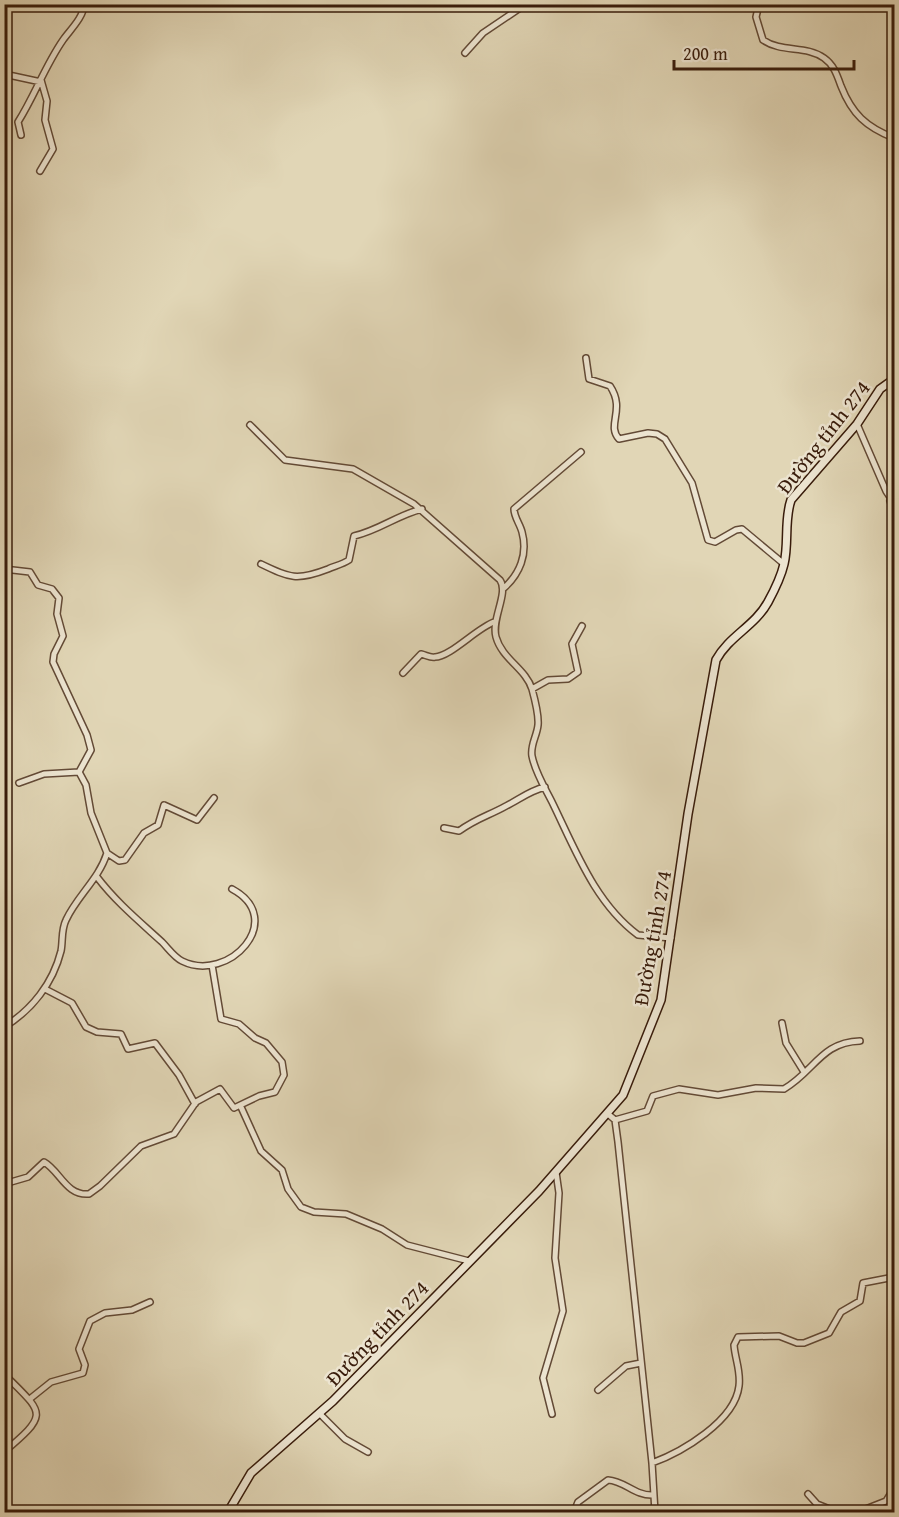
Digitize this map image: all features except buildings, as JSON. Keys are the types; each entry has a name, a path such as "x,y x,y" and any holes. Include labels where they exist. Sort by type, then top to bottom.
{"main road":[{"name":"Đường tỉnh 274","path":"228,1512 251,1473 320,1413 556,1172 623,1095 659,1008 688,814 716,660 729,640 764,611 784,564 788,510 791,500 857,424 880,389 894,379"}],"street":[{"path":"21,135 18,122 41,81 48,62 81,14 84,4"},
{"path":"465,53 483,33 526,4"},
{"path":"759,4 756,17 763,40 786,49 806,51 824,58 834,70 855,114 867,126 894,138"},
{"path":"4,75 41,81"},
{"path":"40,171 53,149 45,120 47,101 41,81"},
{"path":"586,358 589,379 610,386 618,401 614,430 619,440 648,433 657,434 665,439 692,483 708,540 715,542 742,529 784,564"},
{"path":"857,424 894,511"},
{"path":"250,425 285,460 353,469 422,509 500,580 503,589"},
{"path":"581,452 514,509 522,534 522,560 519,573 503,589 494,622 498,643 532,689 538,724 531,754 585,870 602,896 638,935 671,938"},
{"path":"886,491 894,503"},
{"path":"261,564 286,576 302,578 313,575 349,560 354,536 373,532 402,514 422,509"},
{"path":"4,569 30,572 38,585 52,589 59,598 57,614 63,636 54,654 53,662 90,746 79,772"},
{"path":"404,673 422,654 432,658 440,657 471,634 494,622"},
{"path":"532,689 548,680 568,679 578,672 572,644 582,626"},
{"path":"18,783 44,774 79,772"},
{"path":"79,772 86,785 90,809 107,853 119,861 125,860 144,833 158,825 164,805 197,820 214,798"},
{"path":"444,828 459,831 476,818 504,807 531,791 545,787"},
{"path":"4,1027 25,1012 45,989 60,954 64,922 97,877 107,853"},
{"path":"97,877 118,903 177,957 189,963 212,965 240,952 256,929 256,922 244,898 232,889"},
{"path":"4,1184 28,1177 44,1162 63,1183 77,1192 89,1194 141,1146 174,1134 195,1104 220,1089 231,1107 241,1107 255,1097 275,1092 285,1071 266,1043 252,1036 239,1024 221,1018 212,965"},
{"path":"45,989 72,1004 86,1027 97,1032 121,1034 128,1049 155,1043 179,1075 195,1104"},
{"path":"782,1023 786,1043 804,1072"},
{"path":"615,1120 647,1110 656,1094 679,1089 718,1095 756,1088 779,1090 788,1087 829,1049 845,1042 860,1041"},
{"path":"241,1107 261,1151 282,1170 288,1189 302,1207 314,1212 346,1214 382,1229 407,1245 469,1261"},
{"path":"608,1114 615,1120 652,1462 655,1512"},
{"path":"552,1414 543,1378 562,1311 555,1258 559,1193 556,1172"},
{"path":"652,1462 681,1450 720,1420 739,1389 734,1345 738,1338 779,1336 800,1344 826,1335 832,1331 841,1312 860,1301 863,1283 894,1277"},
{"path":"31,1398 51,1382 83,1373 85,1365 80,1349 90,1321 105,1312 132,1310 150,1302"},
{"path":"598,1390 626,1366 641,1363"},
{"path":"4,1374 31,1398 36,1416 29,1432 4,1452"},
{"path":"320,1413 345,1439 368,1452"},
{"path":"574,1512 578,1502 608,1480 642,1495 653,1495"},
{"path":"858,1512 886,1501 894,1488"},
{"path":"808,1494 817,1504 837,1512"}]}
